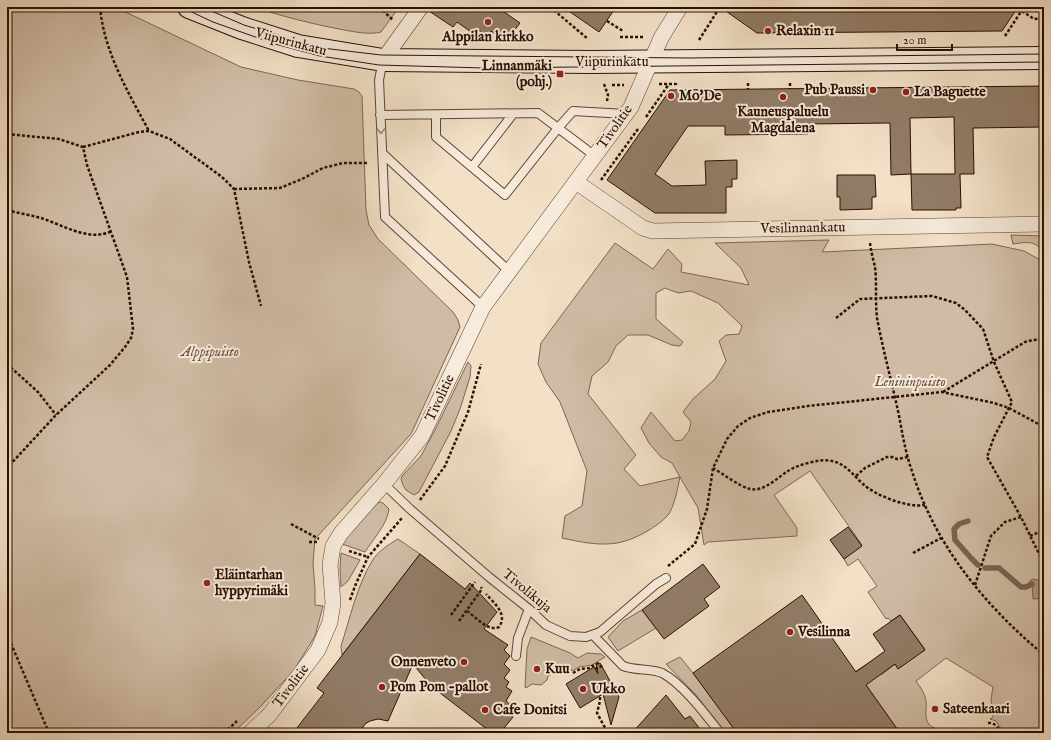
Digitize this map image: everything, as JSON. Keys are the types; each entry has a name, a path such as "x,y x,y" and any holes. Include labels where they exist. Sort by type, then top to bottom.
{"street":[{"path":"381,70 421,7"},
{"name":"Tivolitie","path":"259,730 318,650 330,622 333,603 330,565 333,546 341,533 384,484 422,436 483,307 631,107 661,38 680,7"},
{"name":"Viipurinkatu","path":"193,8 242,28 381,70 650,62 1044,58"},
{"name":"Vesilinnankatu","path":"576,182 643,228 653,230 1044,224"}],"lane":[{"path":"381,70 380,115 385,217 483,307"},
{"path":"436,115 436,137 505,196 573,111 626,114"},
{"path":"380,115 538,113 595,156"},
{"path":"472,167 513,114"},
{"path":"382,153 509,271"},
{"name":"Tivolikuja","path":"384,484 410,509 546,624 570,636 578,637 593,635 600,632 656,584 666,578"},
{"path":"516,656 518,638 529,609"},
{"path":"593,635 623,666 628,668 652,670 662,673 672,680 699,706 720,733"}],"path":[{"path":"100,7 104,32 110,51 133,101 149,131"},
{"path":"379,7 395,22"},
{"path":"550,7 588,38"},
{"path":"1005,36 1024,7"},
{"path":"1022,11 1034,19 1044,18"},
{"path":"607,20 624,31"},
{"path":"620,37 661,38"},
{"path":"748,83 748,89"},
{"path":"790,83 790,89"},
{"path":"592,193 669,84"},
{"path":"7,134 59,139 83,147 139,132 149,131 170,139 222,176 234,189 249,262 261,306"},
{"path":"7,468 56,415 110,365 125,347 133,329 126,277 87,165 83,147"},
{"path":"234,189 280,188 323,168 343,164 368,163"},
{"path":"7,210 41,218 69,229 96,235 102,235 110,232"},
{"path":"868,227 875,267 877,317 911,469 925,505 940,538 975,586 1018,633 1044,655"},
{"path":"836,318 860,299 932,296 956,303 966,310 983,329 994,362 1012,402 994,437 987,457 1021,517 1044,564"},
{"path":"942,392 1025,342 1044,339"},
{"path":"7,364 38,392 56,415"},
{"path":"355,586 368,557 410,509 422,499 445,466 468,412 481,364"},
{"path":"656,584 661,571 695,544 707,509 713,468 727,439 738,426 750,418 768,412 808,406 942,392 994,403 1009,408 1044,427"},
{"path":"856,476 865,468 887,457 897,459 908,457"},
{"path":"713,468 751,489 765,486 789,470 813,462 830,460 844,465 864,485 889,498 919,506 925,505"},
{"path":"975,586 991,536 1005,522 1021,517"},
{"path":"1030,536 1044,530"},
{"path":"913,553 940,538"},
{"path":"309,542 319,543"},
{"path":"450,615 473,587"},
{"path":"467,611 488,627 496,628 502,623 500,609 482,589"},
{"path":"459,621 479,593"},
{"path":"7,634 49,733"},
{"path":"573,673 582,668 589,668 605,659"},
{"path":"595,669 608,663"},
{"path":"600,697 597,713 604,726 610,733"},
{"path":"988,723 992,723 996,726 1001,733"}],"green space":[{"name":"Alppipuisto","path":"7,7 115,7 241,67 298,80 354,89 359,92 362,96 366,210 369,225 378,239 453,312 458,320 460,327 411,434 315,539 313,563 315,605 323,606 315,636 294,670 262,705 233,733 7,733"},
{"path":"254,7 393,7 397,10 381,32 367,33 310,23"},
{"path":"1011,235 1044,236 1044,253 1041,249 1031,243 1013,244"},
{"name":"Lenininpuisto","path":"829,240 822,252 992,244 1024,251 1044,262 1044,733 1004,733 996,721 990,719 993,717 991,699 993,687 946,658 916,681 925,698 926,718 928,723 944,733 900,733 856,671 870,662 881,675 894,665 925,649 900,615 891,621 888,618 886,619 868,592 877,586 858,559 848,566 844,559 862,545 810,471 774,495 797,528 797,536 708,542 704,545 698,508 680,477 676,497 670,512 664,520 644,533 623,542 610,544 590,543 562,538 565,516 582,506 587,471 560,402 546,382 538,364 541,343 615,243 653,269 668,249 682,264 681,272 749,285 741,268 715,243","holes":["665,288 678,293 691,291 718,303 742,326 739,334 726,335 719,341 726,361 715,379 693,399 683,412 691,422 689,431 682,440 675,441 651,412 641,428 649,443 661,457 672,463 680,477 640,486 624,469 636,455 588,394 592,376 608,362 616,346 628,335 648,335 672,345 680,346 683,342 656,319 656,293"]},
{"path":"468,362 471,366 470,377 460,409 451,431 419,492 414,495 406,490 401,479 421,456"},
{"path":"380,502 389,509 388,515 383,526 365,552 342,544 348,535 377,503"},
{"path":"398,539 420,554 342,655 341,646 362,581 377,554"},
{"path":"341,553 360,560 348,581 341,587 340,568"},
{"path":"642,610 656,628 618,651 608,637 623,621"},
{"path":"531,637 570,653 578,658 587,653 601,654 605,657 592,665 579,667 572,671 571,669 566,673 557,672 548,676 547,680 541,685 532,684 526,688 527,649"},
{"path":"680,657 737,733 726,733 696,695 666,664"}],"shaded area":[{"path":"1032,579 1044,580 1044,598 1033,599 1032,584 1029,582"}],"building":[{"name":"Alppilan kirkko","path":"430,7 497,7 520,23 506,41 491,31 487,37 477,29 474,34 457,22 453,27 429,11"},
{"name":"Alppilan kirkko","path":"563,7 616,7 599,32"},
{"path":"720,7 1018,7 1002,31 757,33"},
{"path":"1044,86 1044,127 973,128 974,174 960,174 961,208 956,208 956,210 912,210 911,174 891,175 890,123 808,124 808,134 725,135 725,126 688,126 655,174 672,186 706,185 705,161 737,160 737,179 732,179 732,187 726,187 726,213 655,213 607,180 670,90","holes":["954,117 955,174 911,174 910,118"]},
{"path":"837,175 875,175 876,197 872,197 872,209 840,210 840,197 837,197"},
{"path":"848,527 862,546 844,559 830,540"},
{"path":"420,554 465,589 470,583 497,612 484,629 508,645 504,650 510,656 504,664 510,670 504,678 509,682 506,687 512,691 506,701 512,706 507,712 513,717 500,733 492,733 431,686 413,664 388,721 378,719 370,721 365,724 359,733 293,733 324,693 317,688"},
{"path":"703,564 720,587 704,599 709,606 664,639 642,610"},
{"name":"Vesilinna","path":"802,595 856,672 885,651 873,634 900,615 925,650 898,669 895,664 866,685 900,733 737,733 693,673"},
{"path":"600,663 619,697 611,725 603,694 580,708 566,684 594,667 598,674 596,664"},
{"path":"666,695 685,719 690,716 703,733 632,733"}],"waterway":[{"path":"968,521 959,524 954,529 955,540 978,565"},
{"path":"985,568 999,568 1021,587 1026,587 1032,584"}],"tram line":[{"path":"181,7 213,22 275,44 320,56 379,65 484,68 1044,62"},
{"path":"202,7 244,25 322,48 381,55 689,58 1044,54"}],"place":[{"name":"Alppilan kirkko","path":"488,22"},
{"name":"Relaxin 11","path":"768,31"},
{"name":"Linnanmäki (pohj.)","path":"560,74"},
{"name":"Pub Paussi","path":"873,90"},
{"name":"La Baguette","path":"906,92"},
{"name":"Mo'De","path":"671,96"},
{"name":"Kauneuspaluelu Magdalena","path":"783,97"},
{"name":"Eläintarhan hyppyrimäki","path":"207,583"},
{"name":"Vesilinna","path":"790,632"},
{"name":"Onnenveto","path":"464,662"},
{"name":"Kuu","path":"537,669"},
{"name":"Pom Pom -pallot","path":"382,687"},
{"name":"Ukko","path":"583,689"},
{"name":"Sateenkaari","path":"935,709"},
{"name":"Cafe Donitsi","path":"485,710"}]}
